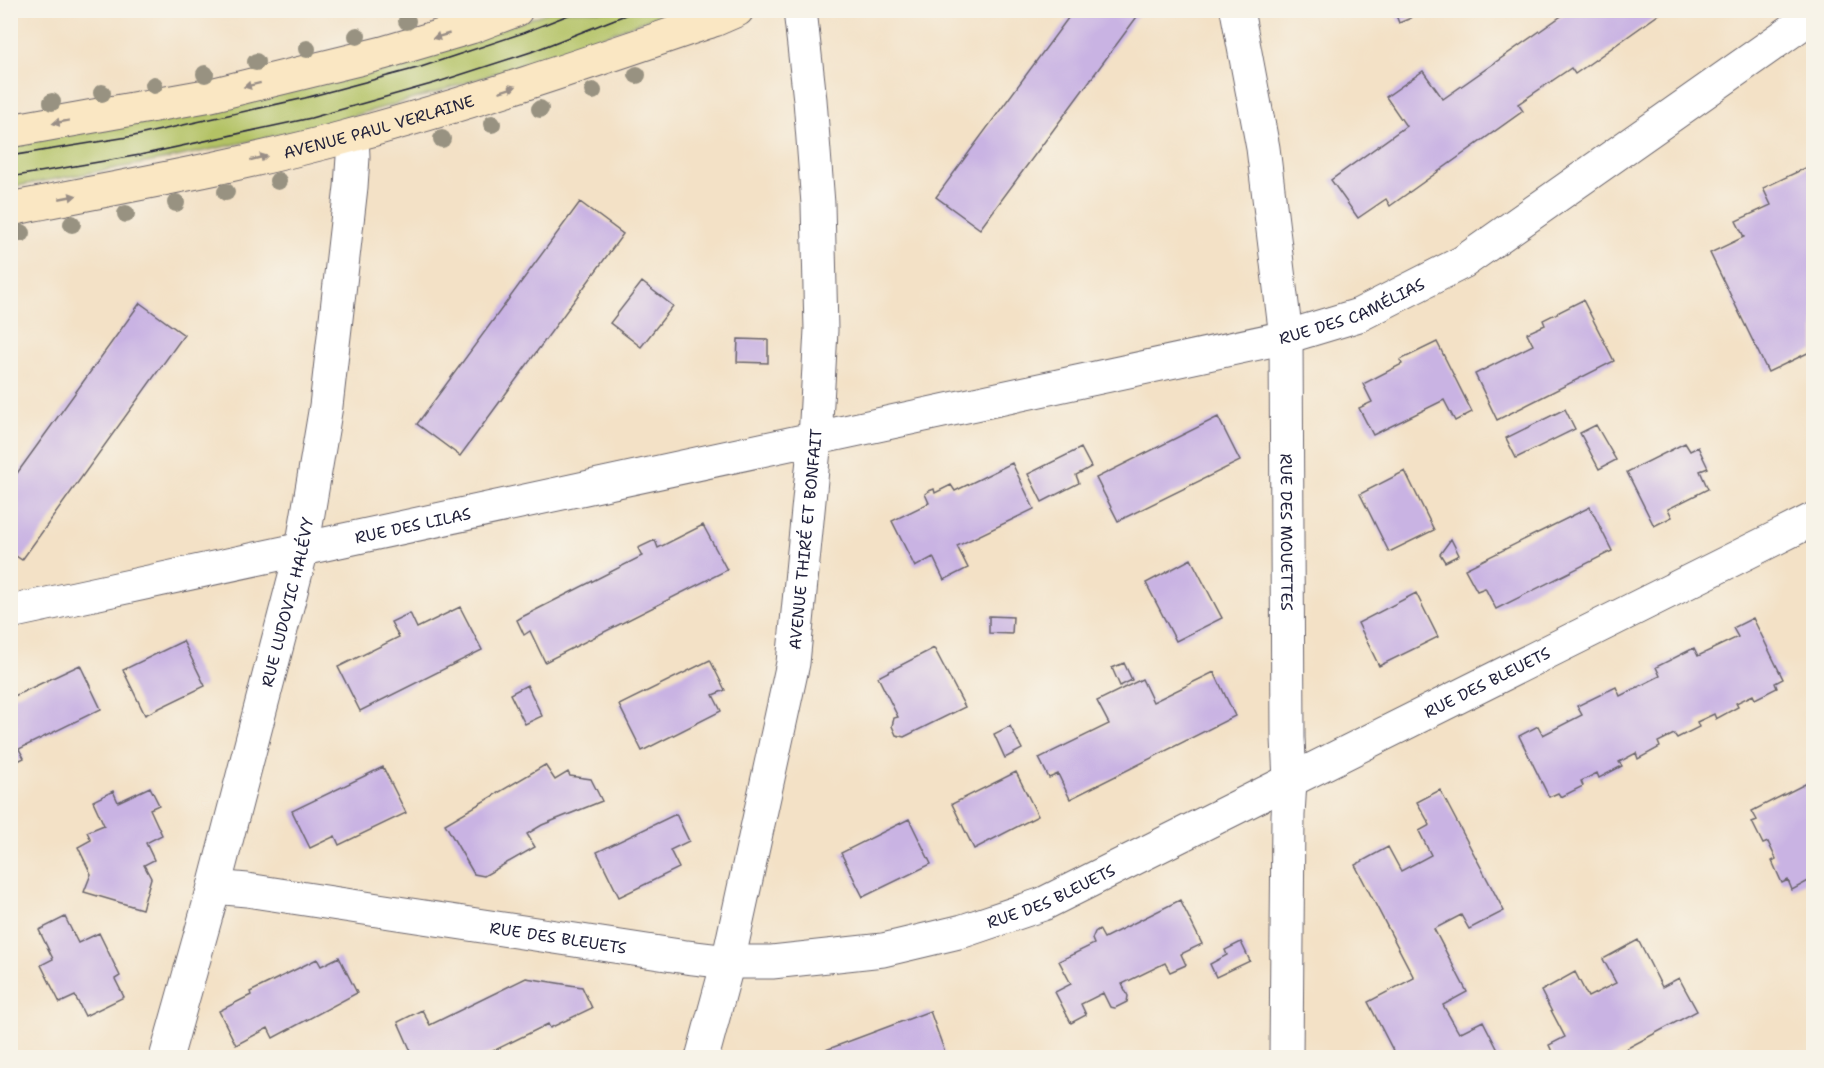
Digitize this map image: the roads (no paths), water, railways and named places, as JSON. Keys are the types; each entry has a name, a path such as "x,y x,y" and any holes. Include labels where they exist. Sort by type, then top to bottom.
{"street":[{"path":"10,131 223,92 394,50 471,27 516,10"},
{"name":"AVENUE PAUL VERLAINE","path":"10,209 242,162 352,136 489,96 714,21 737,10"},
{"name":"AVENUE THIRÉ ET BONFAIT","path":"702,1058 728,962 793,663 815,439 821,330 818,204 800,10"},
{"name":"RUE DES MOUETTES","path":"1237,10 1263,148 1286,337 1290,781 1286,1058"},
{"name":"RUE DES CAMÉLIAS","path":"815,439 1286,337 1359,315 1463,262 1814,15"},
{"name":"RUE LUDOVIC HALÉVY","path":"166,1058 214,887 302,549 326,406 351,187 352,136"},
{"name":"RUE DES LILAS","path":"10,612 815,439"},
{"name":"RUE DES BLEUETS","path":"214,887 728,962 772,962 883,951 963,931 1043,904 1814,519"}],"tram line":[{"path":"10,156 134,136 305,98 421,67 523,33 581,10"},
{"path":"10,177 140,155 311,118 435,83 531,52 638,10"}]}
